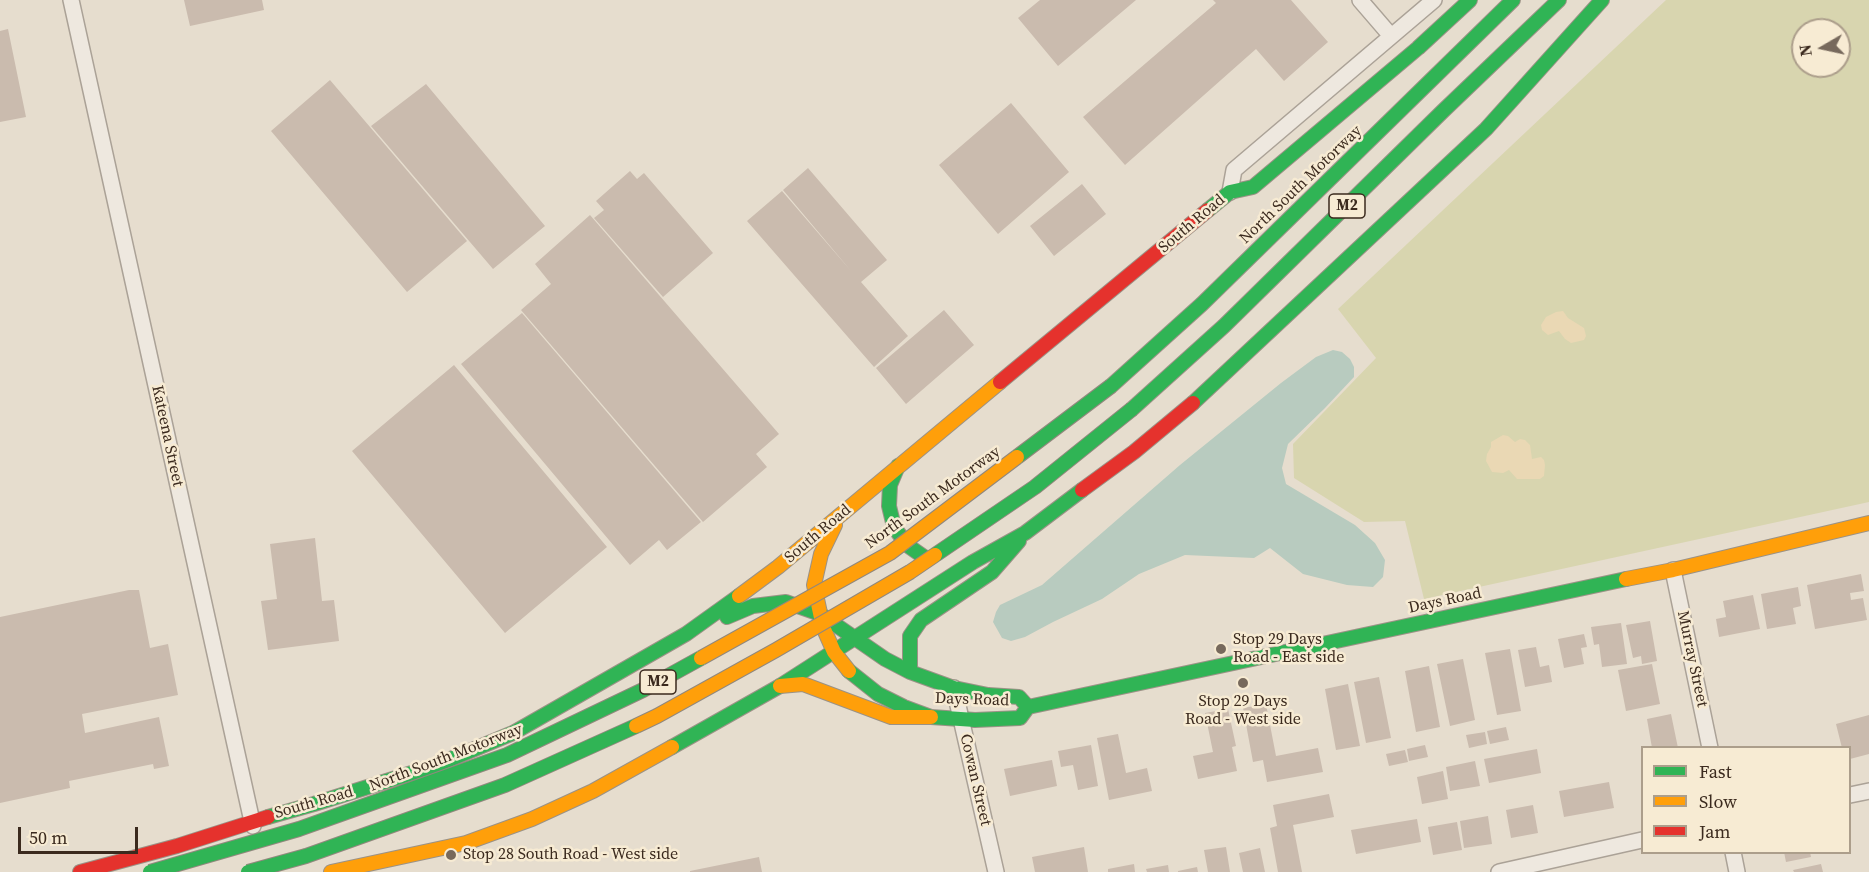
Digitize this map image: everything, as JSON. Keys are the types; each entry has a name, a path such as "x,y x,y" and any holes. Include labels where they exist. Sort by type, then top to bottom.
{"main road":[{"path":"1230,192 1253,187 1418,48 1470,0"},
{"name":"North South Motorway","path":"150,872 299,829 507,755 643,690 890,553 1112,386 1202,304 1513,0"},
{"name":"M2","path":"248,872 306,856 505,785 657,716 776,651 910,572 1035,487 1132,409 1224,326 1559,0"},
{"path":"331,872 466,843 532,819 593,791 780,686 973,562 1025,533 1134,452 1197,399 1486,129 1602,0"},
{"name":"South Road","path":"80,872 177,846 434,766 513,733 686,634 778,567 1230,192"},
{"path":"898,466 890,485 889,506 894,527 907,545 925,557 946,563 973,562"},
{"name":"Days Road","path":"898,466 842,515 831,530 821,554 814,585 823,627 834,652 849,671 878,694 931,717 975,720 1020,718 1028,707 1570,590 1673,570 1869,523"},
{"path":"910,672 910,636 921,620 992,572 1025,533"},
{"name":"Days Road","path":"686,634 753,606 786,602 820,614 885,659 910,672 954,688 1018,698 1028,707"},
{"path":"655,652 683,651 697,657 710,671 715,681 717,700 715,711 707,725 696,734"},
{"path":"780,686 803,684 891,717 931,717"}],"street":[{"name":"Kateena Street","path":"71,0 264,872"},
{"path":"1360,0 1390,36"},
{"name":"South Road","path":"1230,192 1234,170 1434,0"},
{"name":"Murray Street","path":"1673,570 1710,746"},
{"name":"Cowan Street","path":"954,688 996,872"},
{"path":"1851,795 1869,790"},
{"path":"1500,872 1641,840"},
{"path":"1733,854 1737,872"}],"shaded area":[{"path":"1666,0 1869,0 1869,502 1424,599 1405,521 1364,522 1294,478 1293,444 1376,358 1338,309"},
{"path":"1333,350 1342,352 1350,359 1354,367 1354,377 1288,444 1282,468 1286,484 1355,525 1375,543 1385,560 1383,577 1373,587 1347,585 1303,574 1270,548 1254,558 1185,555 1139,574 1102,599 1025,637 1011,641 1002,638 993,622 1000,605 1042,585 1180,465 1281,383 1316,357"}],"sand":[{"path":"1563,311 1568,318 1584,328 1586,336 1584,340 1571,343 1559,331 1548,335 1542,330 1541,325 1546,317"},
{"path":"1503,435 1515,442 1520,439 1525,440 1530,445 1532,459 1541,457 1544,460 1544,476 1540,479 1517,479 1509,470 1503,473 1492,472 1486,461 1487,454 1491,442"}],"building":[{"path":"184,0 262,0 264,10 190,26"},
{"path":"1040,0 1136,0 1058,66 1018,18"},
{"path":"1213,0 1291,0 1328,42 1284,81 1256,49 1125,165 1083,117 1216,3"},
{"path":"8,29 26,117 0,122 0,31"},
{"path":"330,80 467,241 407,292 271,131"},
{"path":"426,84 545,226 493,269 371,126"},
{"path":"1011,103 1069,172 998,234 939,165"},
{"path":"808,168 887,260 861,282 908,336 874,367 747,221 782,191 851,271 783,190"},
{"path":"630,171 637,179 644,173 713,253 663,297 594,218 604,210 596,201"},
{"path":"1082,184 1106,214 1054,256 1030,226"},
{"path":"590,215 779,434 756,454 767,467 703,522 521,310 551,284 535,264"},
{"path":"944,310 974,345 906,404 876,368"},
{"path":"522,313 701,522 667,550 659,540 630,565 461,364"},
{"path":"454,365 607,547 505,633 352,451"},
{"path":"315,538 322,601 334,600 339,641 268,650 261,601 277,599 270,544"},
{"path":"1861,574 1864,591 1850,593 1851,600 1863,598 1867,620 1815,629 1807,585"},
{"path":"1798,587 1801,606 1793,608 1796,624 1767,629 1761,594"},
{"path":"129,590 139,590 150,648 168,644 178,695 82,714 85,733 159,717 169,766 154,769 153,764 69,781 70,788 0,803 0,617"},
{"path":"1753,595 1760,629 1719,637 1716,619 1726,617 1723,601"},
{"path":"1650,621 1657,661 1642,664 1641,656 1633,658 1626,625"},
{"path":"1621,623 1627,664 1602,667 1599,644 1594,645 1591,627"},
{"path":"1584,634 1587,647 1581,648 1584,664 1564,668 1558,639"},
{"path":"1536,647 1540,667 1549,665 1552,682 1525,687 1518,650"},
{"path":"1510,649 1521,711 1497,715 1485,653"},
{"path":"1463,659 1475,720 1450,726 1437,664"},
{"path":"1652,664 1660,704 1626,711 1618,670"},
{"path":"1429,666 1440,727 1416,732 1405,671"},
{"path":"1379,677 1391,738 1366,743 1354,682"},
{"path":"1348,684 1360,746 1336,750 1325,689"},
{"path":"1266,704 1276,756 1318,748 1323,772 1267,782 1263,760 1253,762 1243,708"},
{"path":"1228,709 1236,746 1232,747 1237,771 1198,779 1193,756 1213,752 1205,713"},
{"path":"1671,714 1678,746 1652,746 1647,719"},
{"path":"1869,715 1869,754 1851,759 1851,746 1842,746 1836,724"},
{"path":"1506,727 1509,740 1490,744 1487,731"},
{"path":"1485,732 1487,744 1469,748 1466,735"},
{"path":"1118,734 1126,773 1147,768 1152,791 1109,800 1097,738"},
{"path":"1091,745 1098,786 1078,790 1073,765 1061,767 1058,751"},
{"path":"1425,745 1428,757 1409,761 1407,749"},
{"path":"1537,749 1541,773 1489,783 1484,759"},
{"path":"1405,750 1408,762 1389,766 1386,754"},
{"path":"1052,760 1057,786 1010,796 1004,769"},
{"path":"1475,761 1480,786 1450,791 1446,767"},
{"path":"1443,771 1448,799 1422,804 1417,777"},
{"path":"1609,782 1614,808 1564,817 1559,791"},
{"path":"1329,794 1334,817 1293,825 1302,872 1278,872 1270,828 1277,826 1273,805"},
{"path":"1533,805 1538,833 1511,838 1506,810"},
{"path":"1488,816 1492,844 1464,848 1460,821"},
{"path":"1417,819 1421,842 1356,854 1351,830"},
{"path":"1457,822 1462,850 1433,855 1428,827"},
{"path":"1084,847 1088,872 1035,872 1032,857"},
{"path":"1226,847 1230,872 1208,872 1204,850"},
{"path":"1260,848 1265,872 1243,872 1239,853"},
{"path":"1784,854 1810,854 1811,857 1786,862"},
{"path":"759,857 762,872 690,872 690,871"},
{"path":"1134,864 1135,872 1108,872 1108,869"},
{"path":"1821,864 1823,872 1794,872 1793,870"},
{"path":"1168,865 1169,872 1147,872 1146,869"},
{"path":"1197,867 1198,872 1178,872 1178,871"}],"traffic: fast":[{"path":"1208,210 1230,192 1253,187 1418,48 1470,0"},
{"path":"1111,386 1202,304 1513,0"},
{"path":"1132,409 1224,326 1559,0"},
{"path":"1193,403 1486,129 1602,0"},
{"path":"1017,457 1111,386"},
{"path":"935,555 1035,487 1132,409"},
{"path":"898,466 890,485 889,506 894,527 907,545 924,557"},
{"path":"672,747 780,686 973,562 1025,533 1082,490"},
{"path":"1019,541 992,572 921,620 910,636 910,672 954,688 988,695 1019,697 1028,707"},
{"path":"849,671 878,694 931,717 975,720 1020,718 1028,707 1626,579"},
{"path":"268,817 434,766 513,733 686,634 739,596"},
{"path":"727,617 753,606 786,602 820,614 885,659 910,672"},
{"path":"150,872 299,829 507,755 643,690 701,658"},
{"path":"248,872 306,856 505,785 636,726"}],"traffic: slow":[{"path":"739,596 778,567 1000,382"},
{"path":"701,658 890,553 1017,457"},
{"path":"1626,579 1869,523"},
{"path":"835,525 821,554 814,585 823,627 834,652 849,671"},
{"path":"636,726 776,650 935,555"},
{"path":"780,686 803,684 891,717 931,717"},
{"path":"331,872 466,843 532,819 593,791 672,747"}],"traffic: jam":[{"path":"1000,382 1208,210"},
{"path":"1082,490 1134,452 1193,403"},
{"path":"80,872 177,846 268,817"}],"place":[{"name":"Stop 29 Days Road - East side","path":"1221,649"},
{"name":"Stop 29 Days Road - West side","path":"1243,683"},
{"name":"Stop 28 South Road - West side","path":"451,855"}]}
